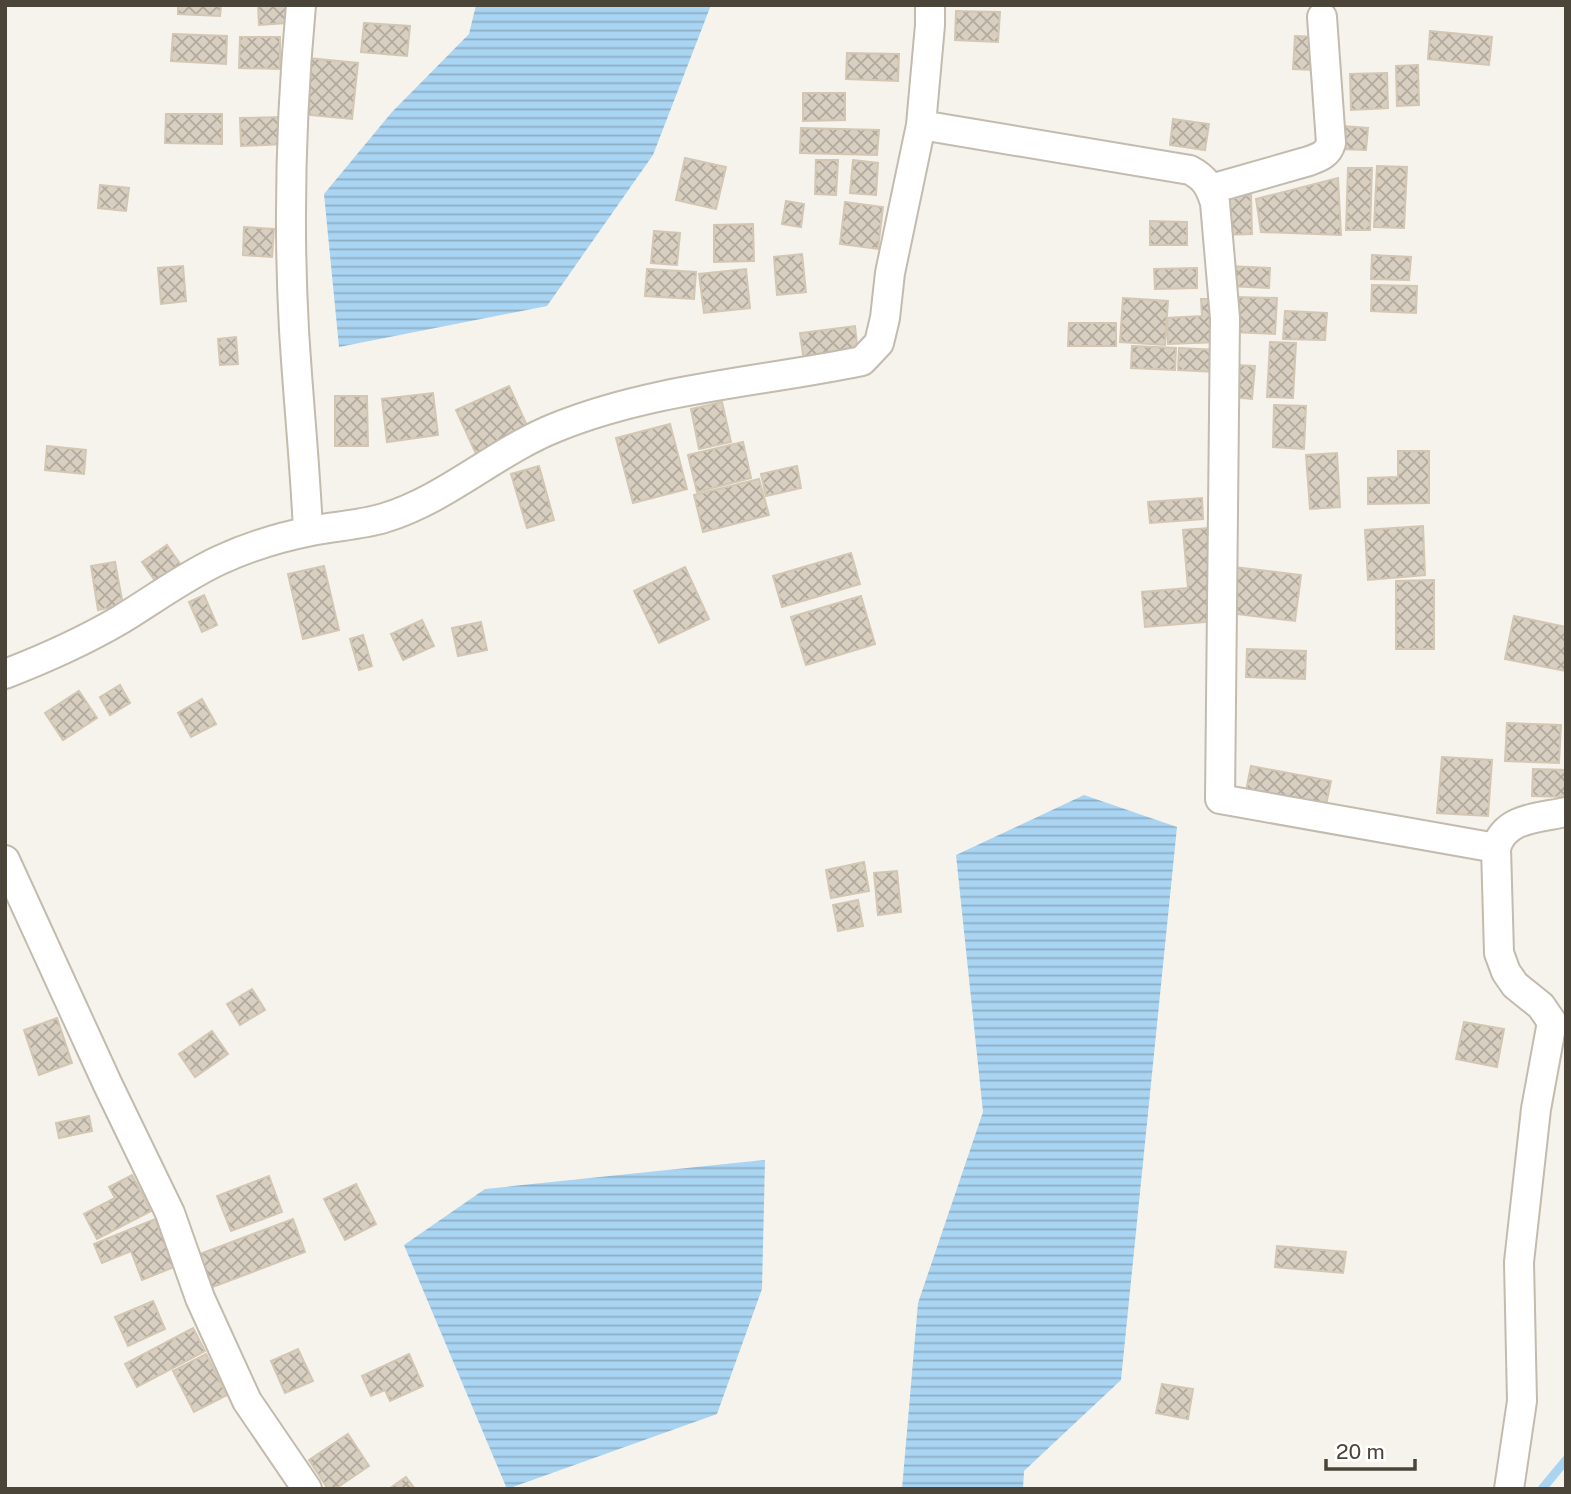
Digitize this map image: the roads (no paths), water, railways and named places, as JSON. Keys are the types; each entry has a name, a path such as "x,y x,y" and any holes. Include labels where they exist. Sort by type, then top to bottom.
{"street":[{"path":"301,5 292,114 291,180 294,329 308,531"},
{"path":"5,674 117,621 221,559 308,531 384,518 432,498 513,449 555,428 606,409 672,394 862,361 879,343 885,318 890,273 921,125 930,5"},
{"path":"1211,189 1310,161 1321,157 1329,149 1331,143 1322,17"},
{"path":"921,125 1191,170 1203,177 1211,189 1214,202 1226,318 1220,799 1496,848"},
{"path":"1509,1489 1522,1401 1519,1262 1536,1110 1552,1022 1541,1006 1515,985 1506,972 1499,953 1496,848 1499,836 1509,827 1526,820 1566,812"},
{"path":"5,860 170,1213 200,1298 247,1401 307,1489"}],"water":[{"path":"476,5 711,5 653,155 547,306 339,347 324,194 392,112 469,34"},
{"path":"1084,795 1177,827 1121,1380 1024,1471 1023,1489 902,1489 918,1303 983,1112 956,855"},
{"path":"765,1160 762,1289 717,1414 507,1489 404,1245 485,1189"}],"waterway":[{"path":"1542,1489 1566,1460"}]}
